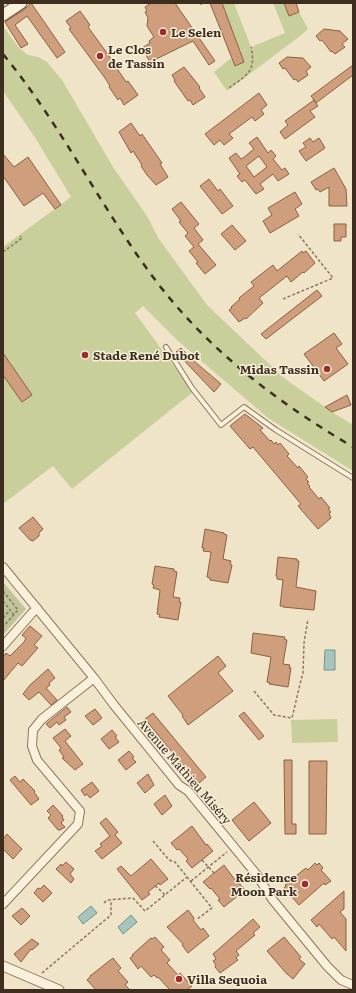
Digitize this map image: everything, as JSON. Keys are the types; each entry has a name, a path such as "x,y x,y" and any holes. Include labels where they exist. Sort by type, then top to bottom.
{"main road":[{"path":"3,16 21,3"}],"street":[{"name":"Avenue Mathieu Miséry","path":"3,567 179,785 188,791 257,875 270,896 327,966 341,980 353,985"},
{"path":"3,646 37,608"},
{"path":"3,904 78,824 80,811 38,760 32,746 34,730 42,719 94,678"},
{"path":"3,966 59,990"}],"lane":[{"path":"166,347 192,388 222,425 244,407 276,430 353,478"}],"path":[{"path":"229,88 250,71 253,66 251,47"},
{"path":"283,299 333,278 298,234"},
{"path":"3,252 22,238 20,236"},
{"path":"3,591 18,610 3,627"},
{"path":"3,603 14,614"},
{"path":"3,618 10,610"},
{"path":"254,691 274,714 292,718 300,680 303,674 304,643 308,619"},
{"path":"153,841 169,860 175,862 212,908 196,920"},
{"path":"191,881 233,847"},
{"path":"202,860 214,873"},
{"path":"104,902 107,900 134,898 144,911 187,877"},
{"path":"155,886 165,895"},
{"path":"42,973 111,915 111,900"}],"green space":[{"path":"222,3 234,3 251,47 285,33 273,3 284,3 289,16 299,12 308,29 227,91 214,72 231,58 235,66 244,61"},
{"path":"3,26 19,48 28,55 38,57 47,62 62,80 113,167 147,216 159,239 207,305 284,378 353,425 353,471 268,418 178,341 143,306 135,313 193,392 72,489 53,466 3,504 3,247 71,197 36,139 3,91"},
{"path":"3,582 26,609 3,635"},
{"path":"337,719 338,742 292,743 291,720"}],"water":[{"path":"325,650 335,650 335,670 324,670"},
{"path":"91,906 97,913 83,924 78,917"},
{"path":"131,915 137,922 123,934 118,927"}],"building":[{"path":"31,3 65,52 57,58 27,16 15,25 28,44 21,48 5,22 25,9"},
{"path":"151,3 175,3 215,61 209,65 193,41 150,62 142,48 150,43 149,41 154,37 147,26 148,18 145,12 147,11 145,7"},
{"path":"210,3 222,3 244,62 235,66"},
{"path":"284,3 296,3 299,12 289,16"},
{"name":"Le Clos de Tassin","path":"80,11 90,25 88,27 126,82 128,81 138,95 124,105 120,98 118,100 105,78 69,29 71,28 66,21"},
{"path":"324,29 340,31 348,39 342,44 345,47 335,54 332,51 331,52 322,40 320,41 316,36"},
{"path":"287,57 303,58 311,67 306,71 308,75 298,82 296,79 294,80 279,63"},
{"path":"353,65 353,75 316,103 311,96"},
{"path":"184,67 200,87 199,88 205,97 193,105 190,100 188,101 174,81 175,80 172,75"},
{"path":"259,93 267,105 261,110 264,114 255,121 252,117 229,134 233,138 224,145 220,140 214,145 205,134"},
{"path":"314,100 318,106 310,111 315,117 285,139 280,132 288,125 285,121"},
{"path":"131,123 140,136 142,134 162,163 160,164 168,177 156,185 147,175 133,151 131,153 119,132"},
{"path":"257,137 268,153 271,150 276,156 273,159 282,170 285,168 289,174 278,181 273,174 260,184 264,189 256,194 245,180 242,182 237,176 240,174 229,158 236,153 241,159 243,158 254,149 249,143","holes":["259,156 267,167 254,177 246,166"]},
{"path":"310,138 313,142 319,138 325,148 306,161 299,151 306,147 303,143"},
{"path":"3,154 14,167 28,157 61,205 55,209 43,193 24,206 3,176"},
{"path":"334,168 346,189 347,206 329,206 329,187 320,192 318,189 316,190 311,182"},
{"path":"209,179 218,191 220,189 233,206 222,214 200,186"},
{"path":"295,192 302,204 295,209 299,216 270,233 263,221 272,215 268,208"},
{"path":"181,202 199,224 194,228 203,240 198,244 216,265 205,274 189,251 194,247 185,236 188,233 179,222 181,221 172,209"},
{"path":"334,224 346,224 346,237 341,237 341,241 334,241"},
{"path":"232,225 246,241 235,250 221,234"},
{"path":"302,251 303,253 306,251 315,263 291,282 287,276 259,298 263,303 246,319 245,318 239,322 229,310 240,299 239,298 254,286 251,282 273,265 277,271"},
{"path":"317,290 322,296 266,339 261,334"},
{"path":"334,333 342,344 336,348 348,364 324,381 304,354"},
{"path":"181,348 221,384 214,392 176,352"},
{"path":"3,353 32,395 22,402 3,375"},
{"path":"347,395 351,405 332,412 325,407"},
{"path":"245,414 263,428 260,430 270,441 271,440 274,444 276,442 278,445 280,443 289,454 287,456 298,468 299,466 308,477 306,479 309,482 307,483 310,486 309,487 319,499 321,497 330,508 328,509 331,512 329,513 331,518 318,529 298,506 301,504 253,447 250,449 230,426"},
{"path":"33,517 43,529 39,533 39,536 33,541 30,540 19,528"},
{"path":"205,529 227,535 223,559 231,561 230,564 232,565 228,583 210,580 210,578 207,577 211,552 203,551 204,548 202,548"},
{"path":"278,557 297,559 297,561 299,561 296,587 316,591 314,610 280,606 283,580 277,579 276,576"},
{"path":"155,566 174,569 174,571 177,572 173,597 180,598 179,602 181,602 178,620 159,617 160,615 157,614 160,590 153,588 154,585 152,584"},
{"path":"30,626 42,636 34,645 38,648 22,666 18,663 3,681 3,657 6,653 10,656 24,642 26,638 22,635"},
{"path":"253,633 285,637 284,639 287,640 283,664 290,665 289,668 291,668 288,687 269,684 270,683 267,682 271,657 251,653"},
{"path":"218,656 226,666 218,673 233,691 188,725 182,716 183,715 168,696"},
{"path":"48,669 55,678 46,688 57,700 51,705 39,692 29,700 23,694 30,685"},
{"path":"67,707 71,712 64,717 66,720 59,725 57,722 50,728 46,724"},
{"path":"95,709 102,718 93,725 85,716"},
{"path":"244,712 264,736 259,740 239,716"},
{"path":"153,713 206,777 198,784 145,719"},
{"path":"65,729 71,736 65,741 83,764 75,770 62,758 64,757 59,750 61,748 53,738"},
{"path":"112,730 117,736 115,737 119,742 109,749 101,739"},
{"path":"129,751 134,757 132,758 136,762 126,770 118,760"},
{"path":"284,760 292,760 292,824 296,824 296,834 285,834"},
{"path":"309,761 327,761 326,834 309,834"},
{"path":"148,774 154,785 145,793 137,783"},
{"path":"15,776 20,782 23,779 35,791 34,792 39,799 31,805 10,780"},
{"path":"92,782 99,791 90,798 87,794 85,796 81,790"},
{"path":"165,795 172,806 162,815 154,804"},
{"path":"254,802 271,823 249,841 232,820"},
{"path":"53,805 63,816 62,817 64,820 61,823 65,827 60,830 58,830 48,818 51,815 47,811"},
{"path":"106,818 118,832 115,835 122,843 102,859 95,851 102,846 100,844 110,836 100,823"},
{"path":"192,826 206,845 207,844 213,851 192,868 186,861 188,859 171,843"},
{"path":"7,834 22,849 13,859 3,849 3,839"},
{"path":"151,859 168,879 160,885 159,883 148,892 150,894 142,900 117,869 121,866 131,876"},
{"path":"66,862 74,869 70,874 74,879 71,883 56,869 61,864 62,866"},
{"name":"Résidence Moon Park","path":"315,863 317,865 319,863 323,868 321,870 331,881 325,885 324,883 299,905 284,888 286,886 285,885 306,868 308,870"},
{"path":"224,865 238,884 239,883 245,890 224,907 218,900 220,899 211,888 210,889 203,882"},
{"path":"44,885 52,893 43,902 34,893 38,888 40,889"},
{"path":"344,891 344,909 340,912 346,919 346,951 334,937 332,939 319,924 317,927 311,920"},
{"path":"22,908 30,916 21,925 12,916"},
{"path":"188,910 194,918 193,920 201,930 203,928 209,936 188,953 182,945 183,944 167,927"},
{"path":"253,919 260,927 253,933 255,935 236,951 239,955 236,958 238,960 220,973 215,967 216,965 213,961 216,959 213,954"},
{"path":"155,937 164,947 161,950 170,960 167,963 178,975 180,973 192,986 187,990 170,990 158,977 157,978 154,975 151,977 141,966 138,969 130,958 151,938 152,939"},
{"path":"284,937 301,957 299,959 305,964 293,979 267,951"},
{"path":"32,939 39,944 32,950 31,949 21,962 14,954"},
{"path":"113,958 121,968 118,971 128,982 125,985 130,990 96,990 87,980"}],"railway":[{"path":"3,54 42,107 131,246 171,300 218,349 242,370 296,411 353,447"}],"place":[{"name":"Le Selen","path":"163,32"},
{"name":"Le Clos de Tassin","path":"100,56"},
{"name":"Stade René Dubot","path":"85,355"},
{"name":"Midas Tassin","path":"327,369"},
{"name":"Résidence Moon Park","path":"305,884"},
{"name":"Villa Sequoia","path":"179,979"}]}
